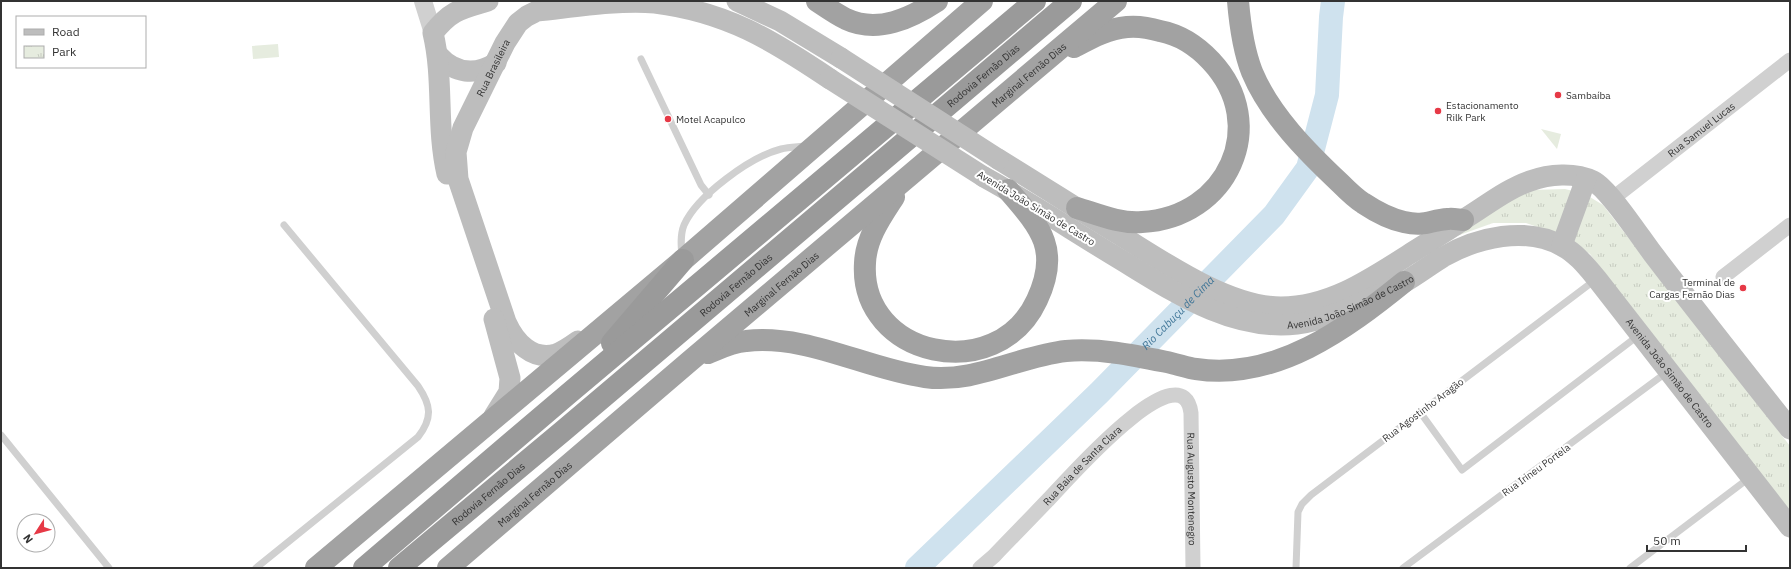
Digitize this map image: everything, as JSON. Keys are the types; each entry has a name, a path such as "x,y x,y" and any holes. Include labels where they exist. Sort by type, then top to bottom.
{"highway":[{"path":"817,1 847,20 866,24 885,25 912,17 937,1"},
{"path":"316,568 683,260 982,1"},
{"path":"364,568 1035,1"},
{"name":"Rodovia Fernão Dias","path":"399,568 563,432 1072,1"},
{"name":"Marginal Fernão Dias","path":"448,568 1037,66 1116,1"},
{"path":"1238,1 1241,29 1246,53 1253,73 1264,96 1288,129 1332,176 1362,203 1385,215 1403,222 1420,225 1448,219 1464,220"},
{"path":"1037,66 1100,34 1129,27 1170,32 1187,40 1202,52 1220,70 1236,106 1238,123 1236,146 1231,166 1219,185 1204,200 1185,212 1162,220 1140,223 1123,221 1077,208"},
{"path":"909,176 883,214 869,241 865,262 869,295 878,311 890,327 902,336 926,348 946,352 974,351 991,345 1007,336 1017,328 1033,309 1042,289 1047,269 1047,258 1042,235 1034,221 1008,190"},
{"path":"567,395 683,260"},
{"path":"690,361 728,345 745,341 767,340 825,350 897,372 927,377 942,378 967,376 1064,351 1094,350 1137,356 1194,369 1231,371 1263,365 1319,342 1367,312 1404,282"}],"main road":[{"path":"488,1 452,13 444,18 433,32 438,55 441,134 447,173 500,339 510,378 509,392 488,424"},
{"name":"Avenida João Simão de Castro","path":"737,1 780,21 841,58 998,159 1179,271 1224,293 1257,304 1280,307 1312,304 1354,288 1464,220 1505,192 1530,181 1550,176 1570,176 1595,182 1612,199 1691,304 1790,429"},
{"name":"Rua Brasileira","path":"599,329 556,354 536,354 522,347 511,334 506,322 458,179 456,159 458,140 505,43 518,23 537,11 599,4 654,3 700,11 743,26 780,46 830,79"},
{"path":"438,55 446,64 465,72 476,72 487,69 496,63"},
{"name":"Avenida João Simão de Castro","path":"830,79 984,177 1008,190 1162,284 1211,310 1252,322 1297,324 1316,320 1346,309 1404,282 1445,256 1464,247 1490,239 1513,234 1534,237 1562,245 1574,254 1597,279 1790,527"},
{"path":"1562,245 1586,179"}],"street":[{"path":"423,1 433,32"},
{"name":"Rua Samuel Lucas","path":"1612,199 1790,60"},
{"path":"1723,276 1790,225"},
{"name":"Rua Baia de Santa Clara","path":"980,568 994,556 1126,421 1140,410 1155,401 1176,396 1187,400 1190,404 1191,413"},
{"name":"Rua Augusto Montenegro","path":"1191,413 1193,568"}],"lane":[{"path":"641,59 701,185 709,195"},
{"path":"683,260 681,239 684,226 694,210 727,178 753,160 781,149 816,144"},
{"path":"256,568 418,437 426,427 429,417 427,398 418,386 284,225"},
{"name":"Rua Agostinho Aragão","path":"1296,568 1296,522 1298,512 1302,504 1324,484 1597,279"},
{"path":"1420,412 1462,470 1640,334"},
{"name":"Rua Irineu Portela","path":"1403,568 1669,371"},
{"path":"1,435 109,568"},
{"path":"1630,568 1751,476"}],"green space":[{"path":"278,44 279,57 253,59 252,46"},
{"path":"1541,129 1561,134 1557,149"},
{"path":"1565,189 1585,194 1603,205 1790,446 1790,512 1590,254 1566,237 1526,223 1493,223 1454,237 1508,200 1532,190"}],"waterway":[{"name":"Rio Cabuçu de Cima","path":"917,568 1099,393 1274,215 1308,168 1327,95 1333,1"}],"place":[{"name":"Sambaíba","path":"1558,95"},
{"name":"Estacionamento Rilk Park","path":"1438,111"},
{"name":"Motel Acapulco","path":"668,119"},
{"name":"Terminal de Cargas Fernão Dias","path":"1743,288"}]}
